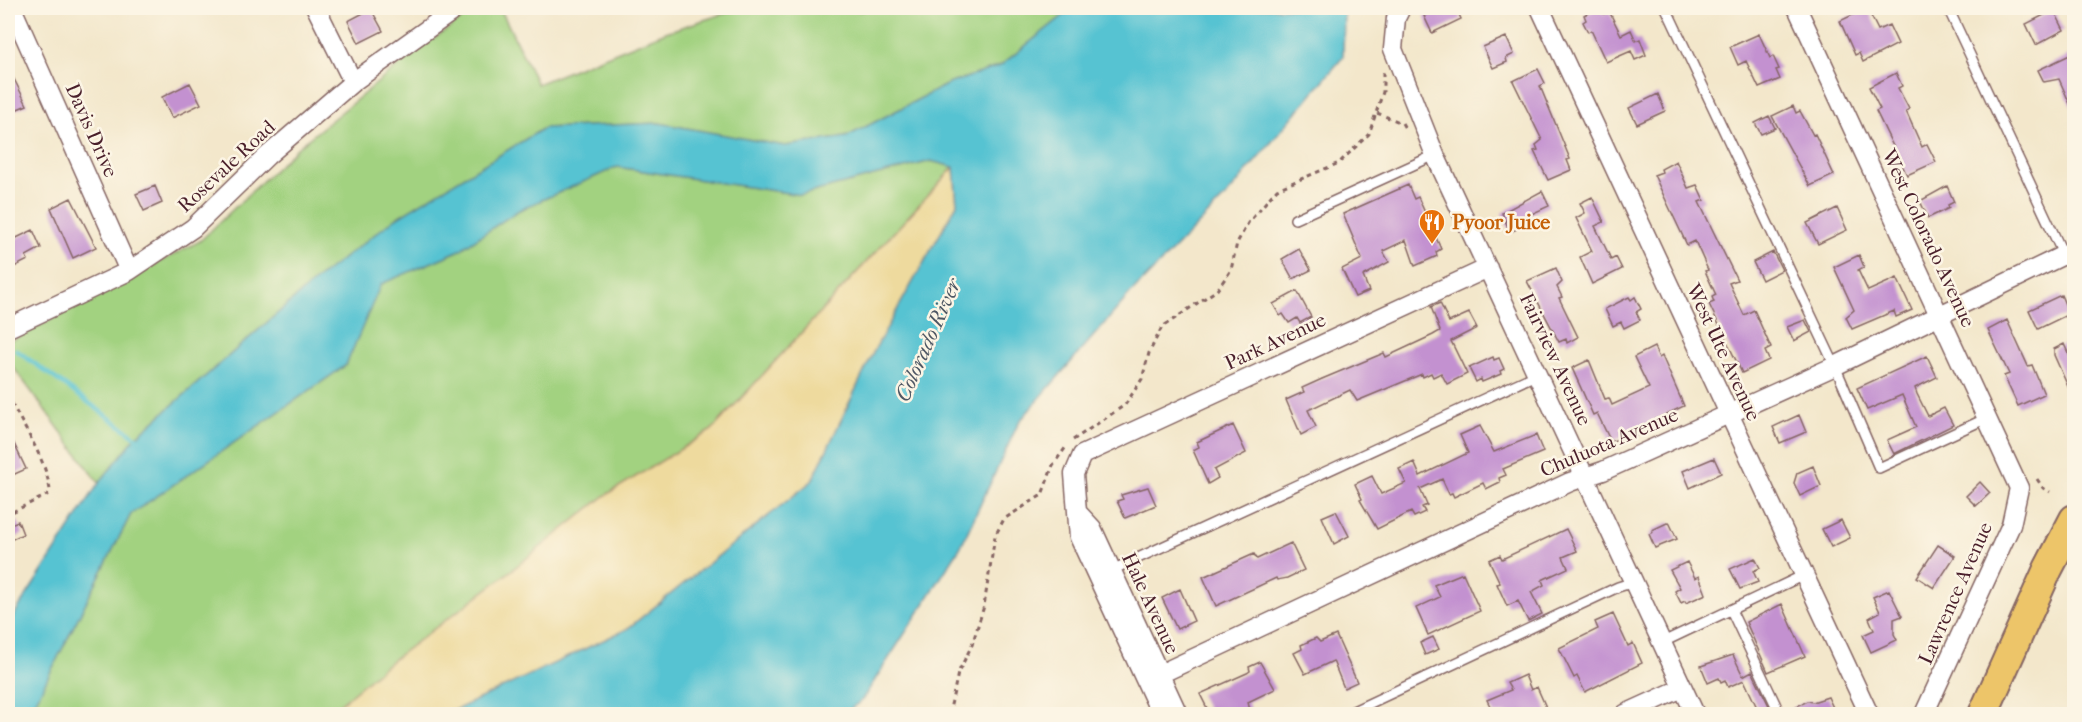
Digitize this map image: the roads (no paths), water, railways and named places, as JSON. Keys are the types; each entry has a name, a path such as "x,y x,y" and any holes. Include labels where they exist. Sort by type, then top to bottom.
{"main road":[{"path":"1983,714 2048,570 2074,519"},
{"path":"2004,714 2074,560"}],"street":[{"name":"Davis Drive","path":"12,8 129,271"},
{"path":"316,8 353,82"},
{"name":"Rosevale Road","path":"8,328 129,271 193,228 267,156 353,82 457,8"},
{"name":"West Ute Avenue","path":"1540,8 1869,714"},
{"name":"West Colorado Avenue","path":"1797,8 2019,488"},
{"name":"Fairview Avenue","path":"1399,13 1393,49 1435,154 1695,714"},
{"name":"Chuluota Avenue","path":"1160,674 1570,482 1586,478 1835,366 2069,252"},
{"name":"Park Avenue","path":"1082,455 1488,268"},
{"name":"Hale Avenue","path":"1082,455 1074,474 1080,537 1161,714"},
{"name":"Lawrence Avenue","path":"1924,714 2011,525 2019,488"},
{"name":"Hale Avenue","path":"1078,513 1092,528 1178,714"},
{"path":"1625,714 1682,688"}],"lane":[{"path":"1666,8 1835,366 1879,468 1987,418"},
{"path":"1948,8 2069,252"},
{"path":"1295,219 1435,154"},
{"path":"1112,570 1538,374"},
{"path":"1661,643 1804,575"},
{"path":"1347,714 1618,587 1634,582"},
{"path":"1731,610 1780,714"}],"water":[{"name":"Colorado River","path":"1073,8 1344,8 1343,57 1227,195 1130,294 1019,422 960,548 862,700 844,714 447,714 627,629 812,481 875,349 957,204 954,167 931,161 801,195 617,167 519,210 458,251 381,284 346,365 131,514 29,714 8,714 8,624 99,483 136,437 318,278 396,218 544,128 659,123 785,146 846,137 948,84 1000,66"}],"waterway":[{"path":"16,350 136,437"}],"place":[{"name":"Pyoor Juice","path":"1432,245"}]}
